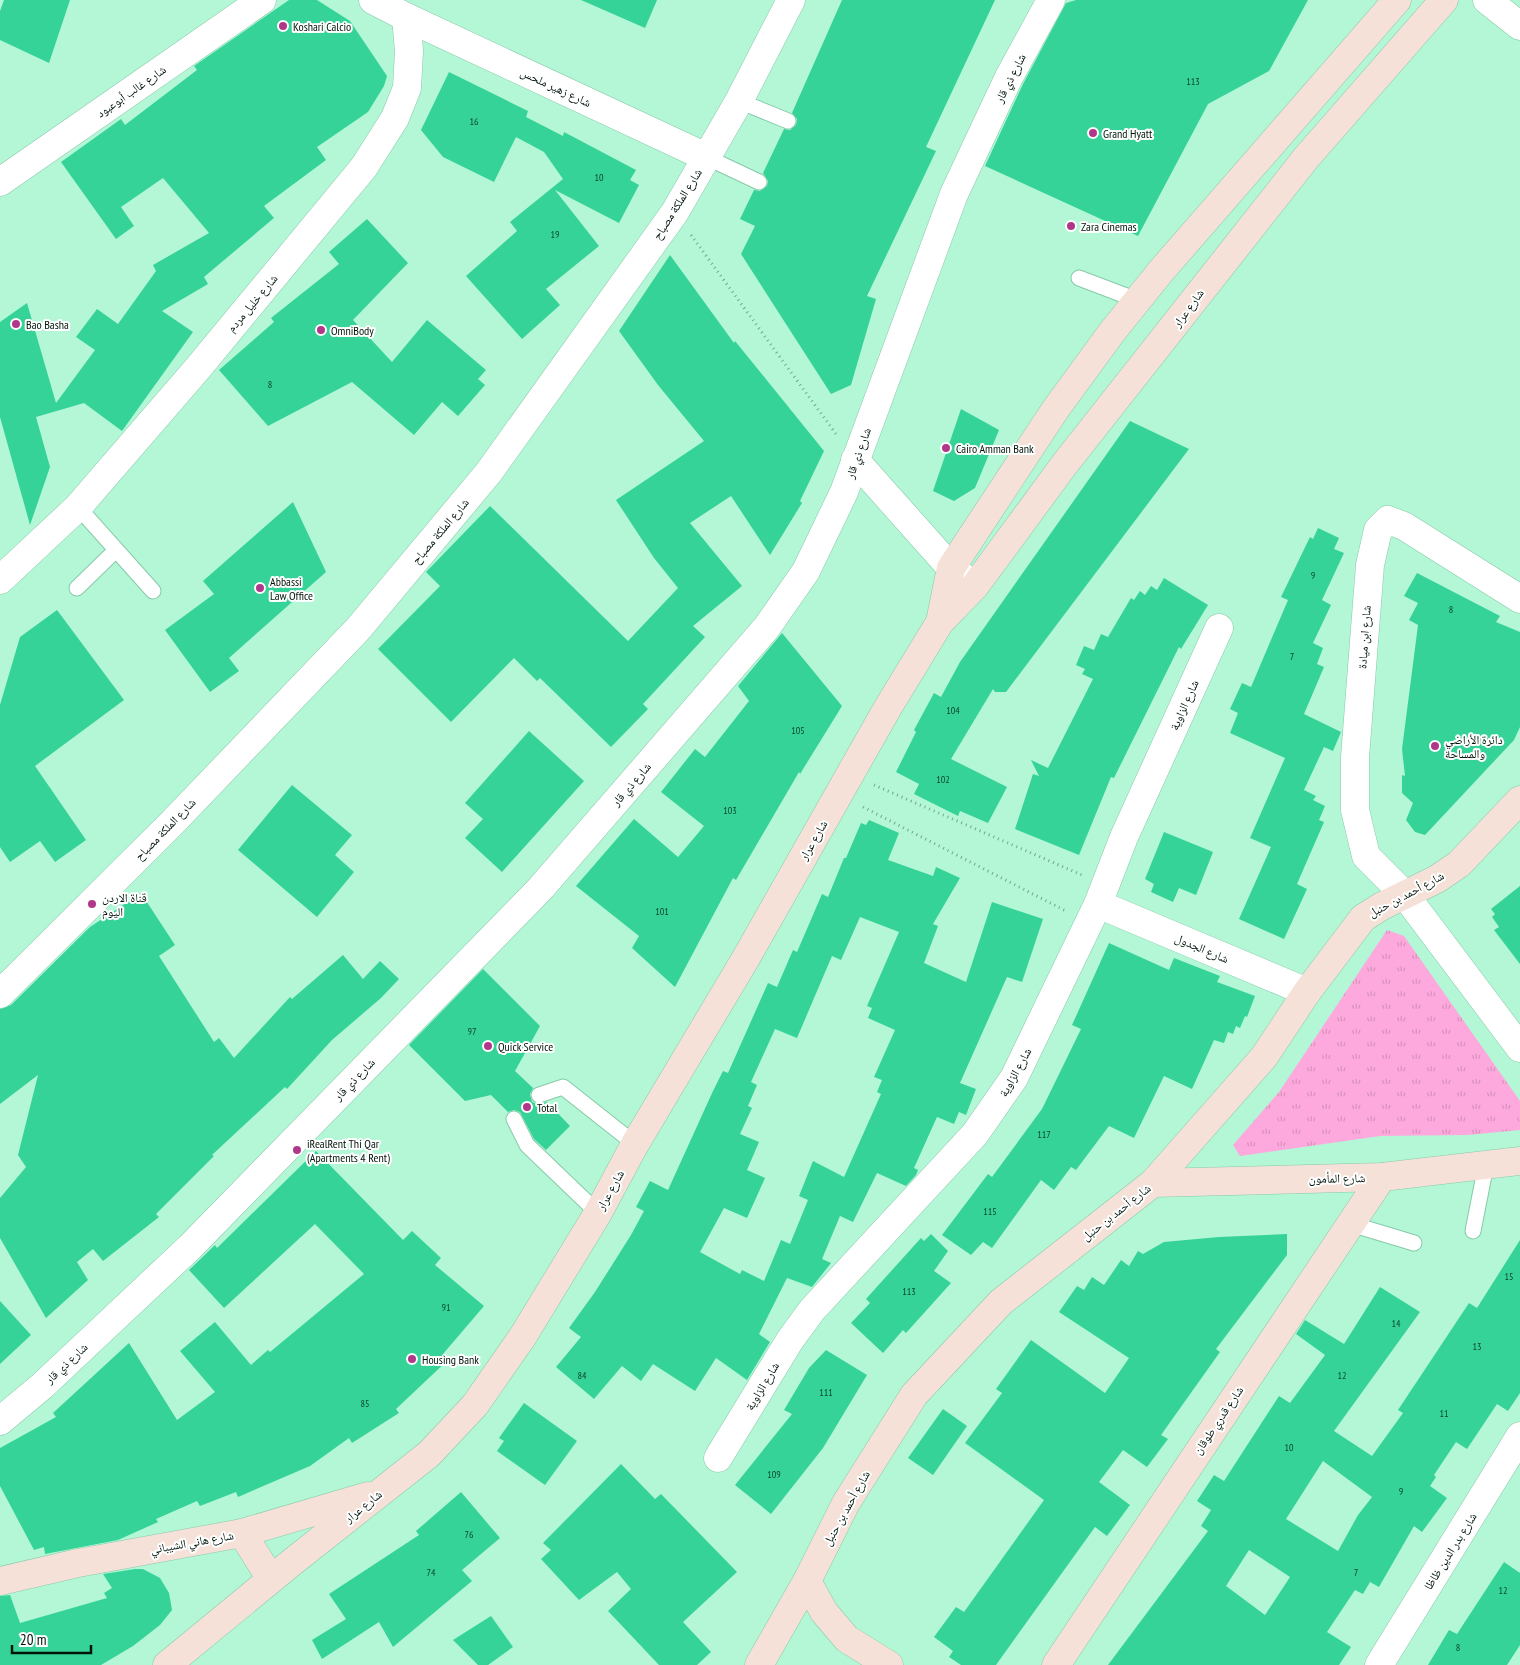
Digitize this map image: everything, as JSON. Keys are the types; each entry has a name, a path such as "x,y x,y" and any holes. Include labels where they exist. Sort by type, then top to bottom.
{"main road":[{"name":"شارع عرار","path":"940,622 951,568 1055,410 1137,300 1397,0"},
{"name":"شارع عرار","path":"167,1665 271,1578 429,1454 474,1405 523,1336 598,1213 635,1144 746,958 844,785 940,622 975,586 1064,465 1171,332 1219,267 1306,158 1444,0"},
{"path":"1188,240 1219,267"},
{"name":"شارع أحمد بن حنبل","path":"759,1665 807,1581 846,1503 914,1395 1001,1302 1153,1183 1264,1057 1307,992 1363,918 1436,879 1459,864 1520,800"},
{"name":"شارع المأمون","path":"1153,1183 1382,1177 1520,1161"},
{"name":"شارع قدري طوقان","path":"1056,1665 1382,1177"},
{"name":"شارع هاني الشيباني","path":"0,1582 78,1563 242,1534 381,1492"},
{"path":"242,1534 271,1578"},
{"path":"807,1581 824,1612 847,1639 879,1663"}],"street":[{"name":"شارع غالب أبوعبود","path":"0,182 262,0"},
{"path":"373,0 406,18"},
{"name":"شارع الملكة مصباح","path":"0,994 171,824 358,630 490,472 675,212 739,101 791,0"},
{"name":"شارع ذي قار","path":"0,1421 42,1386 190,1247 540,889 768,626 806,571 828,529 844,492 954,194 1009,77 1051,0"},
{"path":"1487,0 1520,26"},
{"name":"شارع زهير ملحس","path":"406,18 706,157"},
{"name":"شارع خليل مردم","path":"0,580 78,507 198,368 364,167 395,118 407,88 409,51 406,18"},
{"path":"855,460 951,568 975,586"},
{"name":"شارع ابن ميادة","path":"1405,895 1366,856 1355,810 1355,757 1370,565 1378,530 1388,520 1404,526 1520,599"},
{"name":"شارع الزاوية","path":"718,1458 790,1340 812,1310 975,1134 1014,1078 1098,904 1124,837 1219,628"},
{"path":"1405,895 1520,1048"},
{"name":"شارع الجدول","path":"1098,904 1307,992"},
{"name":"شارع بدر الدين ظاظا","path":"1379,1665 1520,1436"}],"lane":[{"path":"739,101 788,121"},
{"path":"706,157 759,182"},
{"path":"1079,278 1137,300"},
{"path":"78,507 153,591"},
{"path":"77,588 116,550"},
{"path":"539,1095 563,1087 635,1144"},
{"path":"514,1118 527,1146 598,1213"},
{"path":"1473,1231 1486,1165"},
{"path":"1351,1224 1414,1243"}],"path":[{"path":"675,212 855,460"},
{"path":"844,785 1098,904"},
{"path":"844,785 1098,904"}],"green space":[{"path":"1387,930 1404,936 1520,1101 1520,1130 1468,1135 1380,1136 1240,1156 1233,1145 1279,1092"}],"building":[{"path":"4,0 70,0 49,63 0,40 0,11"},
{"path":"289,0 317,0 350,21 387,76 384,86 368,112 317,147 326,160 264,206 274,218 204,277 208,284 162,311 193,332 122,431 84,403 36,417 50,467 30,525 0,417 0,322 27,303 56,403 95,350 76,337 97,309 118,324 156,271 153,265 209,233 163,178 121,207 134,226 116,239 61,162 121,119 125,125 197,70 194,66"},
{"path":"581,0 657,0 645,28"},
{"path":"842,0 995,0 926,147 936,151 867,296 876,299 851,385 831,394 741,254 755,226 740,219 754,190 760,191 767,186 768,181 763,173 784,129 790,130 796,125 797,119 792,113"},
{"name":"Grand Hyatt","path":"1076,0 1308,0 1269,71 1208,104 1138,236 985,166 1023,84 1066,3"},
{"path":"449,72 528,111 526,117 563,136 564,132 636,170 630,180 639,185 619,223 555,190 599,246 546,289 560,305 522,339 466,276 517,231 510,222 563,179 544,152 516,137 494,182 443,157 421,130"},
{"path":"367,219 408,263 353,320 392,362 427,320 486,370 478,379 485,385 458,416 442,402 414,435 352,382 268,426 219,370 274,322 271,318 339,264 329,252"},
{"path":"670,255 734,343 735,341 824,451 800,501 802,503 770,555 731,496 690,523 742,586 693,626 705,637 643,704 648,709 611,747 540,678 537,681 514,658 451,722 378,649 440,586 426,572 490,506 628,641 678,588 654,558 616,500 704,441 658,385 619,331"},
{"path":"961,409 999,430 975,488 954,501 933,491"},
{"path":"1130,421 1189,449 1006,692 995,692 993,689 951,759 1007,787 988,823 960,811 958,816 914,794 919,784 896,772 916,732 914,730 934,693 941,697 960,662"},
{"path":"293,502 326,572 229,658 239,671 210,692 165,630 214,594 203,581"},
{"path":"1318,528 1339,538 1334,549 1344,553 1322,600 1331,605 1313,643 1323,648 1317,664 1324,667 1304,714 1341,732 1333,751 1324,747 1304,790 1316,796 1313,800 1325,806 1319,820 1324,822 1297,884 1307,889 1284,939 1239,919 1271,847 1250,838 1285,758 1230,733 1238,713 1230,709 1242,683 1251,687 1288,600 1281,597 1310,537 1313,539"},
{"path":"1417,573 1500,616 1496,622 1520,632 1520,727 1514,740 1425,835 1415,832 1406,820 1413,803 1402,793 1402,775 1405,776 1402,749 1418,625 1409,620 1418,603 1404,596"},
{"path":"1164,578 1208,605 1181,649 1179,647 1114,778 1111,777 1079,855 1015,829 1033,774 1039,776 1031,760 1048,768 1093,679 1082,674 1085,669 1076,665 1084,646 1094,650 1101,634 1108,637 1131,598 1134,600 1140,591 1145,595 1151,586 1157,590"},
{"path":"57,610 124,700 35,766 86,840 55,862 40,841 10,862 0,847 0,705 20,637"},
{"path":"782,633 842,706 800,774 799,772 736,880 733,878 675,987 632,948 639,936 576,886 634,819 678,857 704,826 661,792 695,749 705,757 749,701 738,686"},
{"path":"529,731 584,781 502,872 465,838 483,819 465,803"},
{"path":"292,785 352,835 335,855 354,872 317,917 238,850"},
{"path":"869,820 899,833 888,860 933,876 936,867 960,878 933,924 938,926 924,963 966,982 992,902 1043,919 1022,982 1007,977 960,1083 976,1089 966,1115 959,1112 954,1124 937,1117 914,1168 918,1170 916,1175 906,1186 877,1173 853,1222 840,1216 822,1259 831,1263 812,1287 787,1278 759,1334 770,1342 747,1380 716,1358 695,1391 653,1364 641,1381 622,1366 594,1399 556,1367 581,1337 569,1328 595,1292 631,1235 644,1211 636,1207 650,1181 668,1190 723,1071 728,1073 768,983 777,987 793,950 797,952 822,894 828,897 861,823 866,825","holes":["860,917 899,932 867,1006 872,1008 868,1018 895,1030 874,1077 882,1080 877,1092 881,1094 844,1177 813,1161 799,1196 808,1200 790,1244 781,1240 764,1281 742,1270 740,1274 700,1252 724,1208 747,1218 765,1178 747,1170 759,1142 740,1134 752,1108 748,1106 757,1085 751,1082 775,1029 797,1038 832,956 841,960"]},
{"path":"1164,832 1213,852 1196,895 1179,888 1173,902 1151,892 1154,884 1145,879"},
{"path":"1520,886 1520,964 1494,930 1499,927 1492,917 1495,914 1491,909"},
{"path":"141,893 175,945 159,956 214,1042 219,1038 234,1058 290,997 292,999 343,955 363,979 380,961 399,979 381,998 332,1040 287,1089 285,1087 212,1155 214,1156 156,1214 159,1217 103,1261 93,1249 77,1262 88,1280 46,1318 0,1238 0,1198 26,1167 18,1155 38,1075 0,1104 0,1009 11,1005 90,927"},
{"path":"1109,943 1169,970 1174,958 1220,976 1217,982 1255,996 1247,1017 1245,1016 1240,1028 1236,1026 1233,1034 1228,1032 1224,1043 1214,1040 1192,1089 1164,1076 1134,1138 1109,1126 1076,1170 1071,1167 1054,1190 1041,1180 992,1248 983,1242 971,1255 942,1235 988,1174 992,1177 1042,1109 1081,1029 1072,1025"},
{"path":"483,969 540,1026 515,1071 533,1088 530,1094 532,1102 538,1104 547,1102 570,1126 546,1150 534,1139 520,1112 514,1110 508,1112 491,1095 465,1101 409,1045"},
{"path":"316,1151 403,1240 412,1231 441,1258 435,1265 484,1306 443,1354 448,1360 396,1409 399,1413 352,1443 349,1438 310,1466 238,1497 236,1492 200,1506 197,1501 156,1519 158,1522 118,1540 45,1554 44,1547 34,1550 0,1486 0,1448 56,1417 53,1413 129,1343 177,1420 215,1392 180,1351 215,1322 251,1365 268,1350 270,1352 364,1274 315,1224 224,1308 189,1270 215,1245 217,1248"},
{"path":"931,1234 948,1251 934,1271 951,1283 906,1333 903,1330 883,1353 851,1323 870,1303 866,1299 921,1238 924,1241"},
{"path":"1287,1234 1287,1255 1216,1349 1220,1352 1161,1435 1168,1439 1147,1467 1123,1450 1099,1482 1130,1505 1107,1536 1095,1527 996,1665 961,1665 949,1657 953,1651 934,1637 956,1607 964,1612 1044,1500 965,1443 1002,1393 996,1389 1031,1340 1105,1393 1129,1358 1059,1312 1077,1286 1084,1290 1092,1277 1104,1285 1121,1260 1129,1266 1138,1251 1143,1254 1164,1242"},
{"path":"1520,1240 1520,1393 1508,1411 1497,1404 1467,1449 1456,1442 1434,1475 1436,1477 1430,1486 1447,1498 1422,1532 1414,1526 1379,1587 1370,1582 1363,1594 1355,1590 1327,1632 1351,1647 1339,1665 1108,1665 1208,1531 1201,1526 1211,1510 1197,1501 1214,1475 1224,1481 1279,1396 1290,1403 1325,1355 1296,1334 1305,1320 1344,1344 1380,1287 1420,1312 1334,1431 1372,1456 1403,1413 1398,1410 1469,1303 1477,1308","holes":["1323,1461 1372,1497 1358,1515 1338,1551 1286,1519","1249,1550 1290,1577 1265,1615 1226,1586"]},
{"path":"0,1301 31,1335 0,1364"},
{"path":"826,1350 867,1375 823,1448 771,1514 735,1485 792,1414 784,1410 809,1368"},
{"path":"524,1403 577,1441 545,1485 497,1451 504,1441 499,1438"},
{"path":"943,1409 967,1426 933,1475 908,1458"},
{"path":"621,1464 655,1499 661,1494 737,1572 683,1622 711,1652 697,1665 659,1665 608,1611 631,1589 617,1572 579,1600 541,1559 551,1550 543,1543"},
{"path":"461,1492 500,1538 462,1570 472,1581 393,1647 379,1622 322,1659 312,1640 346,1619 329,1594 419,1535 416,1531"},
{"path":"1504,1562 1520,1573 1520,1645 1507,1665 1428,1665 1449,1630 1457,1634"},
{"path":"143,1569 160,1578 169,1593 172,1610 160,1625 133,1646 101,1665 0,1665 0,1596 10,1595 20,1623 107,1598 104,1593 112,1588 103,1574"},
{"path":"491,1616 513,1647 488,1665 478,1665 453,1640"}],"place":[{"name":"Koshari Calcio","path":"283,26"},
{"name":"Grand Hyatt","path":"1093,133"},
{"name":"Zara Cinemas","path":"1071,226"},
{"name":"Bao Basha","path":"16,324"},
{"name":"OmniBody","path":"321,330"},
{"name":"Cairo Amman Bank","path":"946,448"},
{"name":"Abbassi Law Office","path":"260,588"},
{"name":"دائرة الأراضي والمساحة","path":"1435,746"},
{"name":"قناة الاردن اليوم","path":"92,904"},
{"name":"Quick Service","path":"488,1046"},
{"name":"Total","path":"527,1107"},
{"name":"iRealRent Thi Qar (Apartments 4 Rent)","path":"297,1150"},
{"name":"Housing Bank","path":"412,1359"}]}
